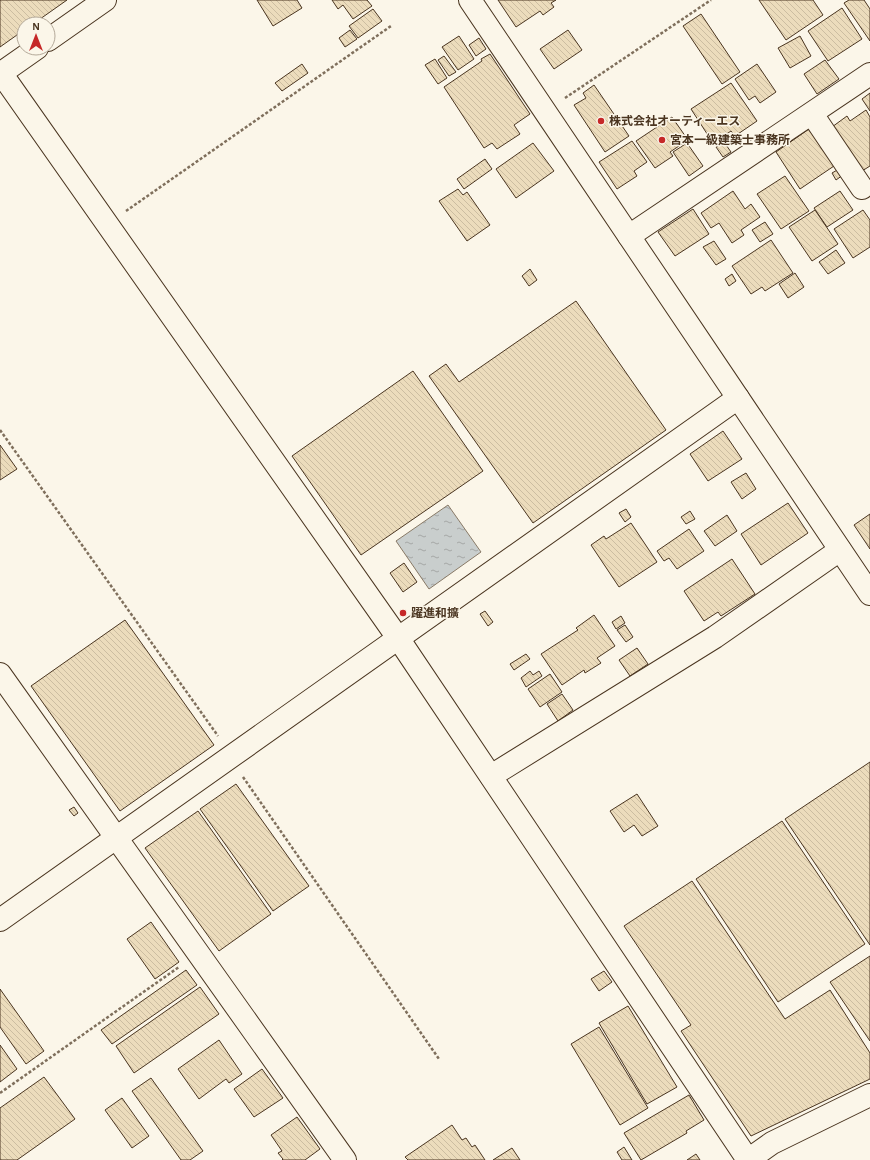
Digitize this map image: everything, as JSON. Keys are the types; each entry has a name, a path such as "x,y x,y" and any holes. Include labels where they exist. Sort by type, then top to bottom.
{"street":[{"path":"56,34 105,0"},
{"path":"470,0 870,594"},
{"path":"25,56 1,73 398,638 748,1160 772,1143 870,1095"},
{"path":"629,236 870,74"},
{"path":"812,114 862,188"},
{"path":"0,920 738,398"},
{"path":"491,776 715,637 840,550"},
{"path":"0,674 345,1160"}],"path":[{"path":"545,112 711,0"},
{"path":"107,224 391,26"},
{"path":"0,430 230,757 439,1059"},
{"path":"0,1093 198,954"}],"water":[{"path":"448,505 481,552 429,589 396,541"}],"building":[{"path":"0,0 67,0 44,16 16,16 16,36 0,47"},
{"path":"257,0 297,0 302,8 273,26"},
{"path":"332,0 367,0 372,6 353,19 343,5 338,9"},
{"path":"498,0 556,0 551,3 554,7 543,15 540,11 516,27"},
{"path":"759,0 813,0 823,15 786,40"},
{"path":"849,0 864,0 870,9 870,41 844,3"},
{"path":"842,8 862,39 828,61 808,31"},
{"path":"373,9 382,21 358,38 349,26"},
{"path":"701,14 740,72 722,84 683,26"},
{"path":"350,30 357,39 345,47 339,38"},
{"path":"568,30 582,50 554,69 540,49"},
{"path":"459,36 474,59 458,70 442,47"},
{"path":"800,36 811,56 790,68 778,48"},
{"path":"479,38 486,49 476,56 469,45"},
{"path":"490,54 530,114 514,125 520,134 497,149 492,143 484,148 444,87"},
{"path":"444,56 456,72 449,76 438,60"},
{"path":"435,59 447,78 438,84 425,65"},
{"path":"825,60 839,79 817,94 804,74"},
{"path":"302,64 308,73 282,91 275,83"},
{"path":"757,64 776,92 760,103 755,96 749,100 735,79"},
{"path":"731,83 757,121 735,136 731,131 713,143 691,109"},
{"path":"594,85 629,136 605,152 574,105 586,98 583,93"},
{"path":"870,93 870,111 862,99"},
{"path":"866,110 870,117 870,166 862,171 832,127 847,116 850,121"},
{"path":"672,117 688,140 670,152 673,156 655,168 636,141"},
{"path":"809,129 834,166 800,189 776,152"},
{"path":"632,141 647,162 634,171 637,176 617,189 599,162"},
{"path":"724,142 731,152 723,157 716,147"},
{"path":"533,143 554,171 516,198 496,169"},
{"path":"687,143 703,166 689,176 673,152"},
{"path":"485,159 492,169 464,189 457,179"},
{"path":"839,169 843,175 836,180 832,173"},
{"path":"785,176 809,211 781,229 757,194"},
{"path":"458,189 463,195 467,192 490,225 467,241 439,201"},
{"path":"733,191 745,209 751,204 760,217 741,230 744,235 732,243 719,223 711,228 701,213"},
{"path":"840,191 853,210 827,227 814,208"},
{"path":"693,209 709,234 675,256 658,232"},
{"path":"815,210 838,244 812,261 789,227"},
{"path":"863,210 870,220 870,247 853,258 834,229"},
{"path":"765,222 773,234 760,242 752,230"},
{"path":"771,240 793,273 765,291 762,287 751,294 732,266"},
{"path":"714,241 726,259 716,265 703,247"},
{"path":"836,250 845,263 828,274 819,262"},
{"path":"530,269 537,280 529,286 522,276"},
{"path":"795,273 804,287 788,298 779,284"},
{"path":"732,274 736,281 729,286 725,279"},
{"path":"576,301 666,430 533,523 429,376 446,364 459,382"},
{"path":"413,371 483,471 361,555 292,456"},
{"path":"723,431 742,459 708,481 690,454"},
{"path":"0,445 17,469 0,480"},
{"path":"746,473 756,489 742,499 731,482"},
{"path":"788,503 808,533 761,565 741,534"},
{"path":"626,509 631,517 625,522 619,513"},
{"path":"690,511 695,519 686,524 681,517"},
{"path":"870,514 870,549 854,525"},
{"path":"727,515 737,531 715,546 704,531"},
{"path":"631,523 657,562 619,587 591,545 604,536 606,539"},
{"path":"689,529 704,551 677,569 669,558 664,561 657,551"},
{"path":"732,559 755,594 721,616 718,612 704,621 684,591"},
{"path":"404,563 417,582 403,592 390,573"},
{"path":"485,611 493,622 488,626 480,614"},
{"path":"594,615 615,646 597,658 601,663 585,673 584,670 562,685 541,654 578,630 576,628"},
{"path":"621,616 625,623 616,629 612,622"},
{"path":"125,620 214,745 120,811 31,686"},
{"path":"625,625 633,637 626,642 617,630"},
{"path":"637,648 648,664 630,676 619,660"},
{"path":"526,654 530,659 514,670 510,664"},
{"path":"530,671 533,675 539,671 542,676 526,687 521,678"},
{"path":"550,674 562,692 540,707 528,689"},
{"path":"562,694 573,710 558,721 547,704"},
{"path":"870,762 870,945 785,819"},
{"path":"236,784 309,886 273,911 200,809"},
{"path":"637,794 658,826 642,836 634,825 624,832 610,811"},
{"path":"74,807 78,813 74,816 69,810"},
{"path":"198,811 271,914 219,951 145,848"},
{"path":"782,821 865,944 778,1002 696,879"},
{"path":"692,881 785,1019 830,990 870,1053 870,1079 751,1136 681,1031 691,1025 624,926"},
{"path":"151,922 179,962 155,979 127,939"},
{"path":"870,956 870,1041 830,982"},
{"path":"186,970 197,985 112,1044 101,1030"},
{"path":"604,971 612,982 599,991 591,979"},
{"path":"200,987 219,1014 134,1073 116,1046"},
{"path":"0,989 44,1051 26,1064 0,1027"},
{"path":"628,1006 677,1087 647,1104 599,1023"},
{"path":"599,1027 648,1108 620,1125 571,1044"},
{"path":"219,1040 242,1074 229,1083 226,1079 199,1099 178,1069"},
{"path":"0,1045 17,1069 0,1082"},
{"path":"262,1069 283,1098 254,1117 234,1089"},
{"path":"44,1077 75,1119 17,1160 0,1160 0,1108"},
{"path":"151,1078 203,1151 190,1160 181,1160 132,1091"},
{"path":"689,1095 704,1120 686,1131 687,1133 641,1160 624,1133"},
{"path":"122,1098 149,1136 132,1148 105,1110"},
{"path":"297,1117 320,1149 305,1160 282,1160 283,1159 278,1153 282,1151 271,1135"},
{"path":"452,1125 462,1140 466,1138 472,1147 475,1145 485,1160 408,1160 405,1157"},
{"path":"624,1147 632,1160 622,1160 617,1152"},
{"path":"512,1148 520,1160 493,1160"},
{"path":"696,1154 700,1160 687,1160"}],"place":[{"name":"株式会社オーティーエス","path":"601,121"},
{"name":"宮本一級建築士事務所","path":"662,140"},
{"name":"躍進和擴","path":"403,613"}]}
